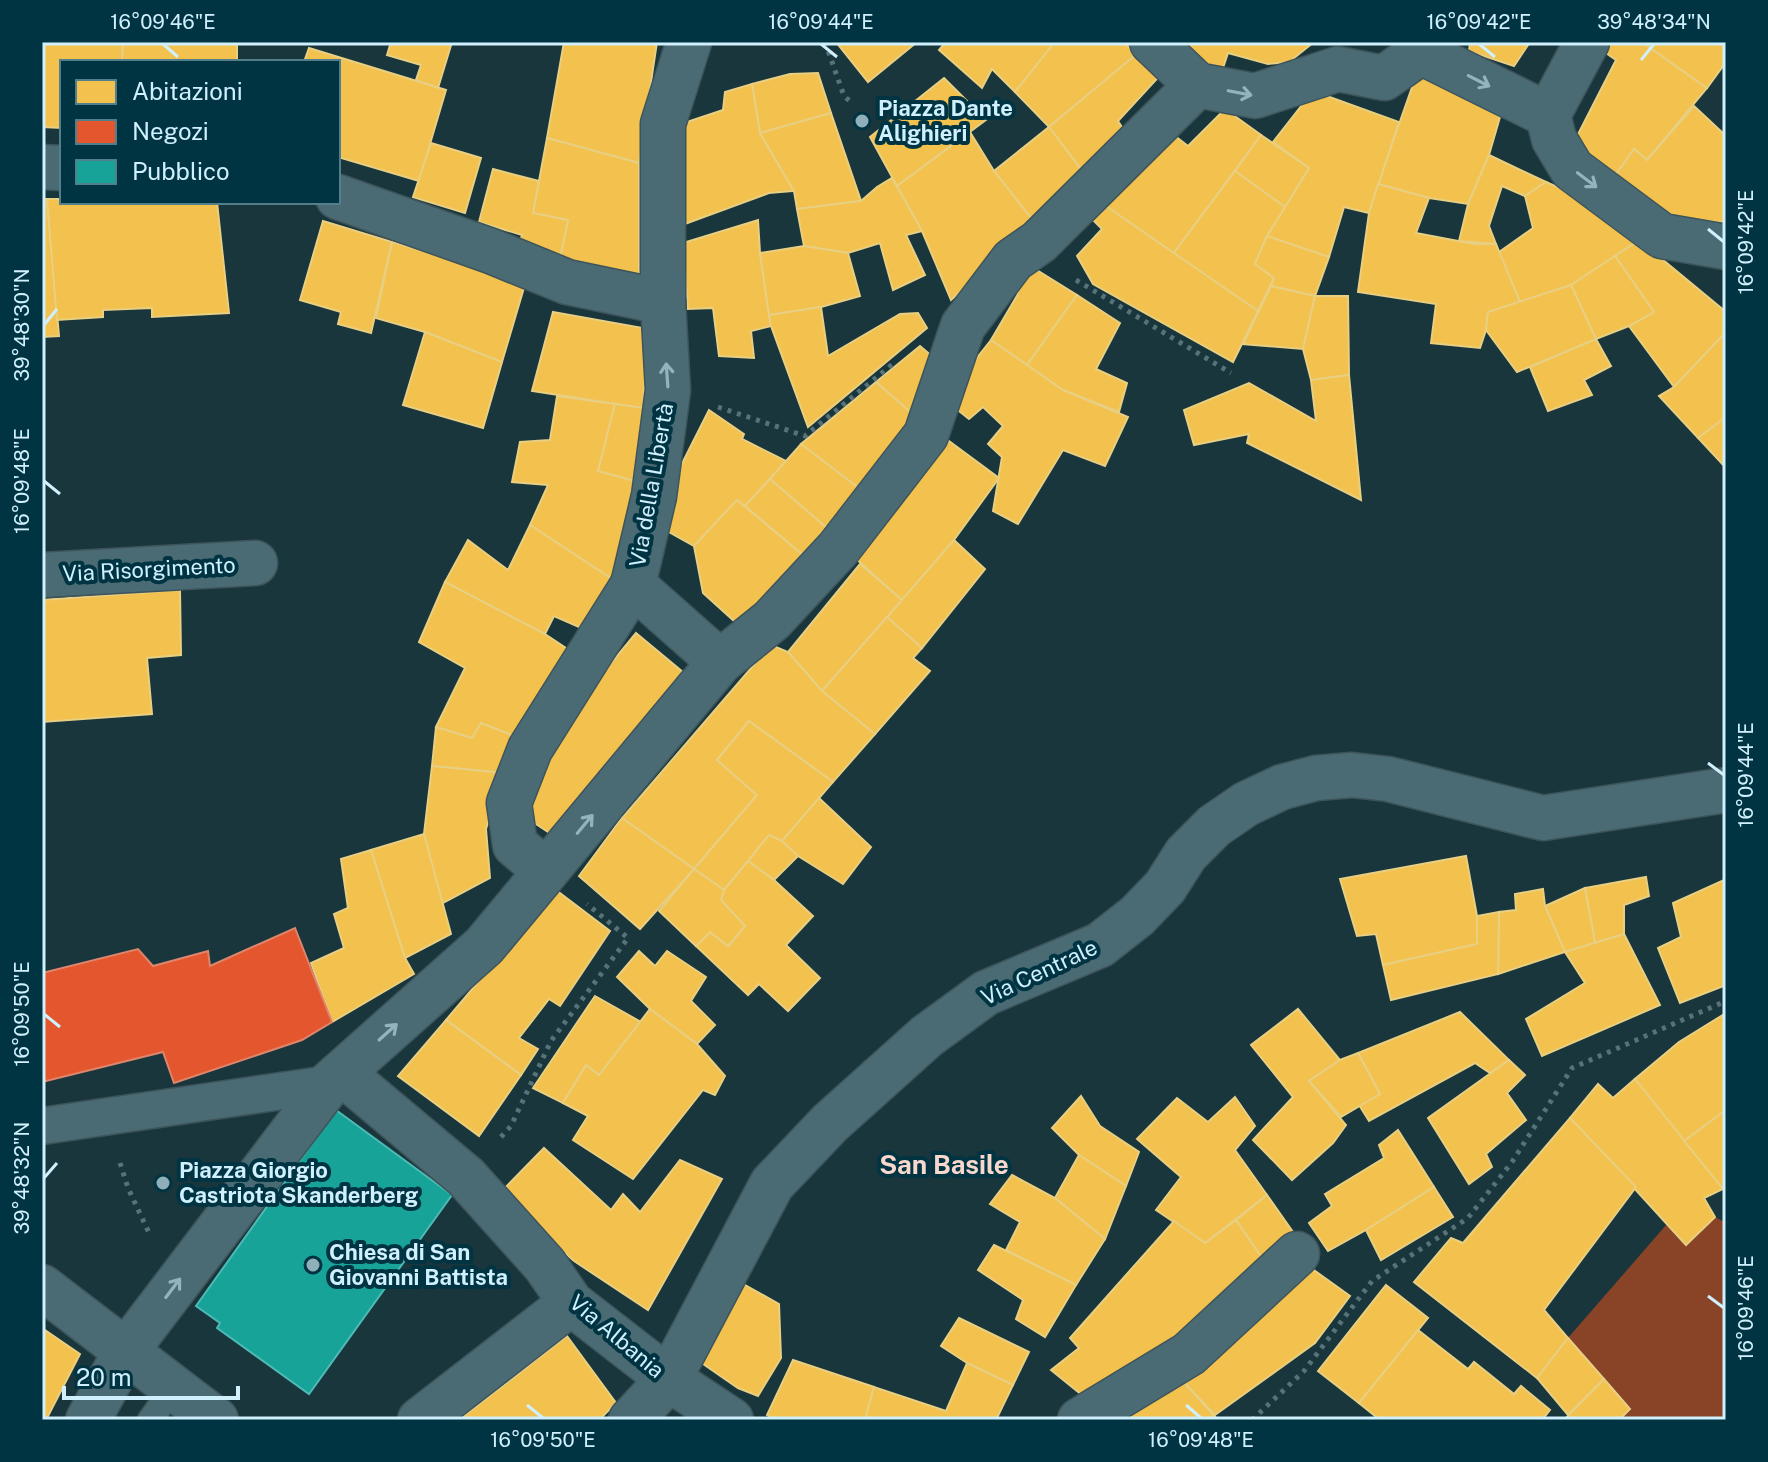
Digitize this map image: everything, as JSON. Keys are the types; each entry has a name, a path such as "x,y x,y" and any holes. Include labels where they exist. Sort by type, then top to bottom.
{"street":[{"name":"Via della Libertà","path":"689,42 663,124 663,302 668,390 654,496 633,585 720,662"},
{"path":"1152,42 1197,85 1255,96 1338,69 1384,78 1421,52 1548,115"},
{"path":"1587,42 1548,115 1554,139 1572,169 1662,236 1726,247"},
{"path":"88,1420 126,1351 336,1078 484,946 720,662 772,620 828,559 926,435 963,326 1013,260 1039,242 1197,85"},
{"path":"340,198 491,251 567,282 663,302"},
{"name":"Via Risorgimento","path":"42,575 255,563"},
{"path":"546,871 515,845 509,803 530,749 633,585"},
{"name":"Via Centrale","path":"631,1420 669,1379 772,1184 830,1123 927,1036 986,993 1100,945 1137,916 1165,887 1186,854 1214,826 1246,804 1282,787 1352,775 1388,779 1543,818 1726,790"},
{"path":"42,1126 336,1078"},
{"name":"Via Albania","path":"336,1078 466,1177 545,1265 571,1303 669,1379 731,1420"},
{"path":"1080,1420 1189,1354 1297,1254"},
{"path":"42,1287 126,1351 162,1404 216,1420"},
{"path":"420,1420 571,1303"}],"path":[{"path":"825,42 844,96 853,104"},
{"path":"1039,242 1074,278 1231,373"},
{"path":"668,390 805,436 933,332 963,326"},
{"path":"466,1177 511,1126 551,1041 628,938 546,871"},
{"path":"1252,1420 1304,1371 1372,1281 1468,1218 1512,1162 1572,1068 1726,1001"},
{"path":"105,1117 128,1188 175,1286"}],"shaded area":[{"path":"1715,1217 1726,1223 1726,1420 1619,1420 1629,1408 1568,1338 1667,1224 1686,1245"}],"building: Abitazioni":[{"path":"42,42 123,42 122,60 60,60 60,128 42,127"},
{"path":"123,42 237,42 237,60 122,60"},
{"path":"391,42 452,42 438,88 416,80 421,65 387,55"},
{"path":"564,42 657,42 639,163 547,138"},
{"path":"836,42 917,42 868,82"},
{"path":"946,42 1055,42 1015,92 992,69 982,88 939,50"},
{"path":"1055,42 1124,42 1137,55 1049,127 1015,92"},
{"path":"1184,42 1314,42 1289,62 1268,64 1228,53 1221,74 1182,47"},
{"path":"1470,42 1530,42 1514,66 1469,51"},
{"path":"1604,42 1642,42 1707,88 1647,160 1634,149 1612,180 1571,148 1616,60 1600,49"},
{"path":"1642,42 1726,42 1726,62 1707,88"},
{"path":"1145,47 1165,70 1118,121 1128,136 1086,176 1049,127"},
{"path":"309,48 446,90 419,181 340,158 340,60 305,60"},
{"path":"818,73 831,113 760,133 752,84 790,74"},
{"path":"1417,73 1451,88 1500,117 1489,155 1468,204 1429,198 1378,184"},
{"path":"944,78 986,120 897,186 870,137"},
{"path":"752,84 760,133 794,191 769,193 682,225 678,125 723,110 725,92"},
{"path":"1313,91 1399,122 1369,213 1344,207 1329,257 1267,236 1309,168 1273,142"},
{"path":"1694,106 1726,136 1726,222 1687,221 1628,196 1612,180 1634,149 1647,160"},
{"path":"1225,109 1261,135 1173,254 1103,204 1170,132 1188,146"},
{"path":"831,113 861,201 797,209 794,191 760,133"},
{"path":"1049,127 1086,176 1035,223 994,171"},
{"path":"970,132 994,171 1035,223 951,300 922,231 897,186"},
{"path":"1261,135 1309,168 1285,207 1235,171"},
{"path":"547,138 639,163 639,278 559,263 568,220 533,213"},
{"path":"431,143 481,158 465,213 413,197"},
{"path":"1489,155 1546,182 1525,196 1502,186 1489,226 1496,244 1459,241 1468,204"},
{"path":"493,169 539,181 533,213 568,220 559,263 517,252 522,235 479,222"},
{"path":"1235,171 1285,207 1267,236 1255,264 1274,278 1258,311 1173,254"},
{"path":"892,178 922,231 906,235 925,275 893,290 880,243 848,253 804,246 797,209 861,201"},
{"path":"1546,182 1564,190 1639,240 1571,285 1520,302 1499,252 1533,228 1525,196"},
{"path":"1378,184 1429,198 1416,233 1474,244 1496,244 1520,302 1488,312 1480,348 1431,343 1436,304 1358,292 1369,213"},
{"path":"42,199 47,199 59,336 42,337"},
{"path":"47,199 60,199 60,204 217,204 229,313 152,317 152,308 103,310 103,317 57,320"},
{"path":"1103,204 1258,311 1233,362 1093,284 1077,256 1102,229 1091,218"},
{"path":"758,220 771,326 751,331 754,358 719,356 713,308 688,309 683,243"},
{"path":"323,221 392,242 371,333 338,324 341,312 300,300"},
{"path":"1267,236 1329,257 1315,296 1271,286 1274,278 1255,264"},
{"path":"1639,240 1726,312 1726,332 1674,387 1629,326 1654,312 1615,256"},
{"path":"392,242 526,281 502,362 425,332 376,318"},
{"path":"804,246 848,253 860,296 821,307 769,315 760,253"},
{"path":"1615,256 1654,312 1596,339 1571,285"},
{"path":"1032,267 1077,295 1027,365 991,340 1018,294 1014,290"},
{"path":"1571,285 1596,339 1517,372 1486,330 1488,312"},
{"path":"1271,286 1315,296 1303,349 1243,344"},
{"path":"1077,295 1120,323 1096,369 1127,383 1119,412 1063,390 1027,365"},
{"path":"1315,296 1348,296 1349,375 1311,380 1303,349"},
{"path":"821,307 828,356 900,314 918,313 927,328 808,427 769,315"},
{"path":"553,312 643,328 646,361 643,408 532,391"},
{"path":"425,332 502,362 483,428 403,405"},
{"path":"1726,332 1726,417 1698,438 1659,396 1674,387"},
{"path":"1596,339 1611,366 1584,380 1592,395 1548,411 1530,367"},
{"path":"991,340 1063,390 1128,417 1105,466 1063,450 1018,524 993,511 1002,457 988,444 1003,426 983,407 969,419 944,399"},
{"path":"920,346 941,364 917,418 876,382"},
{"path":"1349,375 1361,500 1247,443 1249,434 1194,445 1184,410 1249,383 1316,421 1311,380"},
{"path":"876,382 917,418 865,493 801,444"},
{"path":"557,396 615,404 598,471 639,482 612,579 530,525 548,485 512,482 520,442 550,440"},
{"path":"615,404 643,408 639,482 598,471"},
{"path":"709,410 744,434 742,439 786,461 745,506 737,500 694,546 669,532 660,507"},
{"path":"1726,417 1726,468 1698,438"},
{"path":"949,441 999,478 954,540 902,600 854,557"},
{"path":"801,444 865,493 835,535 770,479"},
{"path":"770,479 835,535 810,561 745,506"},
{"path":"737,500 810,561 744,630 703,593 694,546"},
{"path":"530,525 612,579 588,631 554,616 545,634 445,582 468,540 508,570"},
{"path":"954,540 985,569 922,648 887,617"},
{"path":"860,564 902,600 822,691 788,652"},
{"path":"445,582 545,634 569,650 514,736 481,723 472,738 436,727 465,668 419,642"},
{"path":"180,590 181,655 147,658 152,714 42,722 42,600"},
{"path":"887,617 922,648 913,658 930,671 875,734 822,691"},
{"path":"636,633 684,673 551,834 527,818 538,752"},
{"path":"771,645 788,652 822,691 875,734 833,782 749,721 717,760 757,795 694,869 622,818"},
{"path":"749,721 833,782 782,841 769,835 724,890 694,869 757,795 717,760"},
{"path":"481,723 514,736 503,773 432,766 436,727 472,738"},
{"path":"432,766 503,773 486,829 490,878 441,904 424,834"},
{"path":"819,798 871,847 843,884 798,856 782,841"},
{"path":"622,818 694,869 640,929 579,876"},
{"path":"424,834 451,934 405,958 371,850"},
{"path":"769,835 782,841 798,856 774,880 748,861"},
{"path":"371,850 405,958 414,974 332,1022 311,963 344,948 334,914 348,908 341,859"},
{"path":"1466,856 1477,916 1477,944 1383,965 1376,934 1357,936 1340,879"},
{"path":"748,861 813,916 786,945 820,978 788,1011 759,984 748,995 696,946 710,932 728,946 745,926 721,900 724,890"},
{"path":"694,869 724,890 721,900 745,926 728,946 710,932 696,946 659,911"},
{"path":"1646,877 1649,896 1624,905 1624,934 1595,943 1585,888"},
{"path":"1724,880 1726,985 1680,1003 1658,948 1681,937 1673,903"},
{"path":"1585,888 1595,943 1565,952 1545,906"},
{"path":"1543,889 1545,906 1565,952 1498,974 1499,912 1516,910 1515,894"},
{"path":"556,890 610,931 560,1006 549,999 519,1038 538,1049 521,1075 446,1020"},
{"path":"1499,912 1498,974 1391,1000 1383,965 1477,944 1477,916"},
{"path":"1624,934 1660,1005 1542,1056 1526,1019 1585,983 1565,952"},
{"path":"639,951 655,966 667,951 706,977 691,1001 715,1025 697,1044 650,1009 617,977"},
{"path":"595,996 641,1022 599,1075 586,1065 563,1103 533,1088"},
{"path":"650,1009 697,1044 725,1076 715,1095 703,1090 633,1179 573,1140 588,1116 563,1103 586,1065 599,1075"},
{"path":"1298,1009 1340,1060 1309,1081 1346,1125 1333,1143 1292,1180 1253,1140 1293,1097 1251,1045"},
{"path":"1460,1012 1509,1060 1490,1073 1475,1063 1369,1121 1359,1105 1380,1094 1358,1053"},
{"path":"1726,1013 1726,1110 1684,1141 1635,1079 1679,1042"},
{"path":"446,1020 521,1075 479,1136 398,1076"},
{"path":"1358,1053 1380,1094 1341,1117 1309,1081 1340,1060"},
{"path":"1509,1060 1525,1075 1507,1093 1526,1120 1486,1154 1492,1167 1469,1184 1428,1118"},
{"path":"1635,1079 1723,1189 1704,1198 1715,1217 1686,1245 1570,1118 1598,1084 1613,1098"},
{"path":"1081,1096 1100,1126 1139,1152 1126,1186 1079,1155 1052,1128"},
{"path":"1235,1097 1255,1126 1235,1150 1267,1195 1205,1243 1156,1210 1181,1177 1137,1139 1177,1098 1208,1122"},
{"path":"1726,1110 1726,1187 1723,1189 1684,1141"},
{"path":"1570,1118 1636,1187 1544,1310 1568,1338 1537,1378 1414,1282 1451,1238 1463,1243"},
{"path":"1398,1130 1434,1187 1328,1251 1309,1223 1332,1206 1325,1194 1384,1158 1379,1145"},
{"path":"544,1148 611,1210 623,1194 640,1212 680,1160 722,1179 648,1310 574,1261 499,1194"},
{"path":"1079,1155 1126,1186 1105,1239 1055,1198"},
{"path":"1012,1175 1055,1198 1105,1239 1076,1285 1006,1250 1020,1222 990,1204"},
{"path":"1434,1187 1453,1217 1381,1260 1366,1230"},
{"path":"1267,1195 1298,1239 1268,1267 1236,1220"},
{"path":"1236,1220 1268,1267 1093,1404 1051,1370 1079,1348 1070,1338 1174,1221 1205,1243"},
{"path":"994,1245 1076,1285 1045,1337 1016,1319 1023,1300 978,1270"},
{"path":"1311,1268 1350,1296 1315,1343 1215,1415 1179,1377"},
{"path":"738,1281 779,1304 781,1358 758,1396 738,1388 693,1357"},
{"path":"1386,1285 1428,1318 1359,1403 1318,1371"},
{"path":"959,1318 1029,1352 1013,1385 967,1363 941,1346"},
{"path":"42,1328 80,1354 46,1420 42,1420"},
{"path":"1418,1330 1468,1369 1474,1362 1514,1394 1521,1386 1550,1410 1542,1420 1380,1420 1359,1403"},
{"path":"567,1336 616,1403 599,1420 459,1420"},
{"path":"1568,1338 1604,1379 1568,1415 1537,1378"},
{"path":"793,1360 874,1387 865,1420 776,1420 767,1415"},
{"path":"967,1363 1013,1385 996,1420 865,1420 874,1387 946,1411"},
{"path":"1179,1377 1218,1420 1097,1420"},
{"path":"1604,1379 1630,1409 1619,1420 1564,1420"}],"building: Negozi":[{"path":"295,928 332,1022 302,1040 174,1083 163,1052 42,1082 42,973 138,949 153,966 208,951 210,966"}],"building: Pubblico":[{"name":"Chiesa di San Giovanni Battista","path":"336,1110 452,1195 309,1394 217,1328 220,1323 196,1306"}],"place":[{"name":"Piazza Dante Alighieri","path":"862,121"},
{"name":"Piazza Giorgio Castriota Skanderberg","path":"163,1183"},
{"name":"Chiesa di San Giovanni Battista","path":"313,1265"}],"district":[{"name":"San Basile","path":"944,1164"}]}
